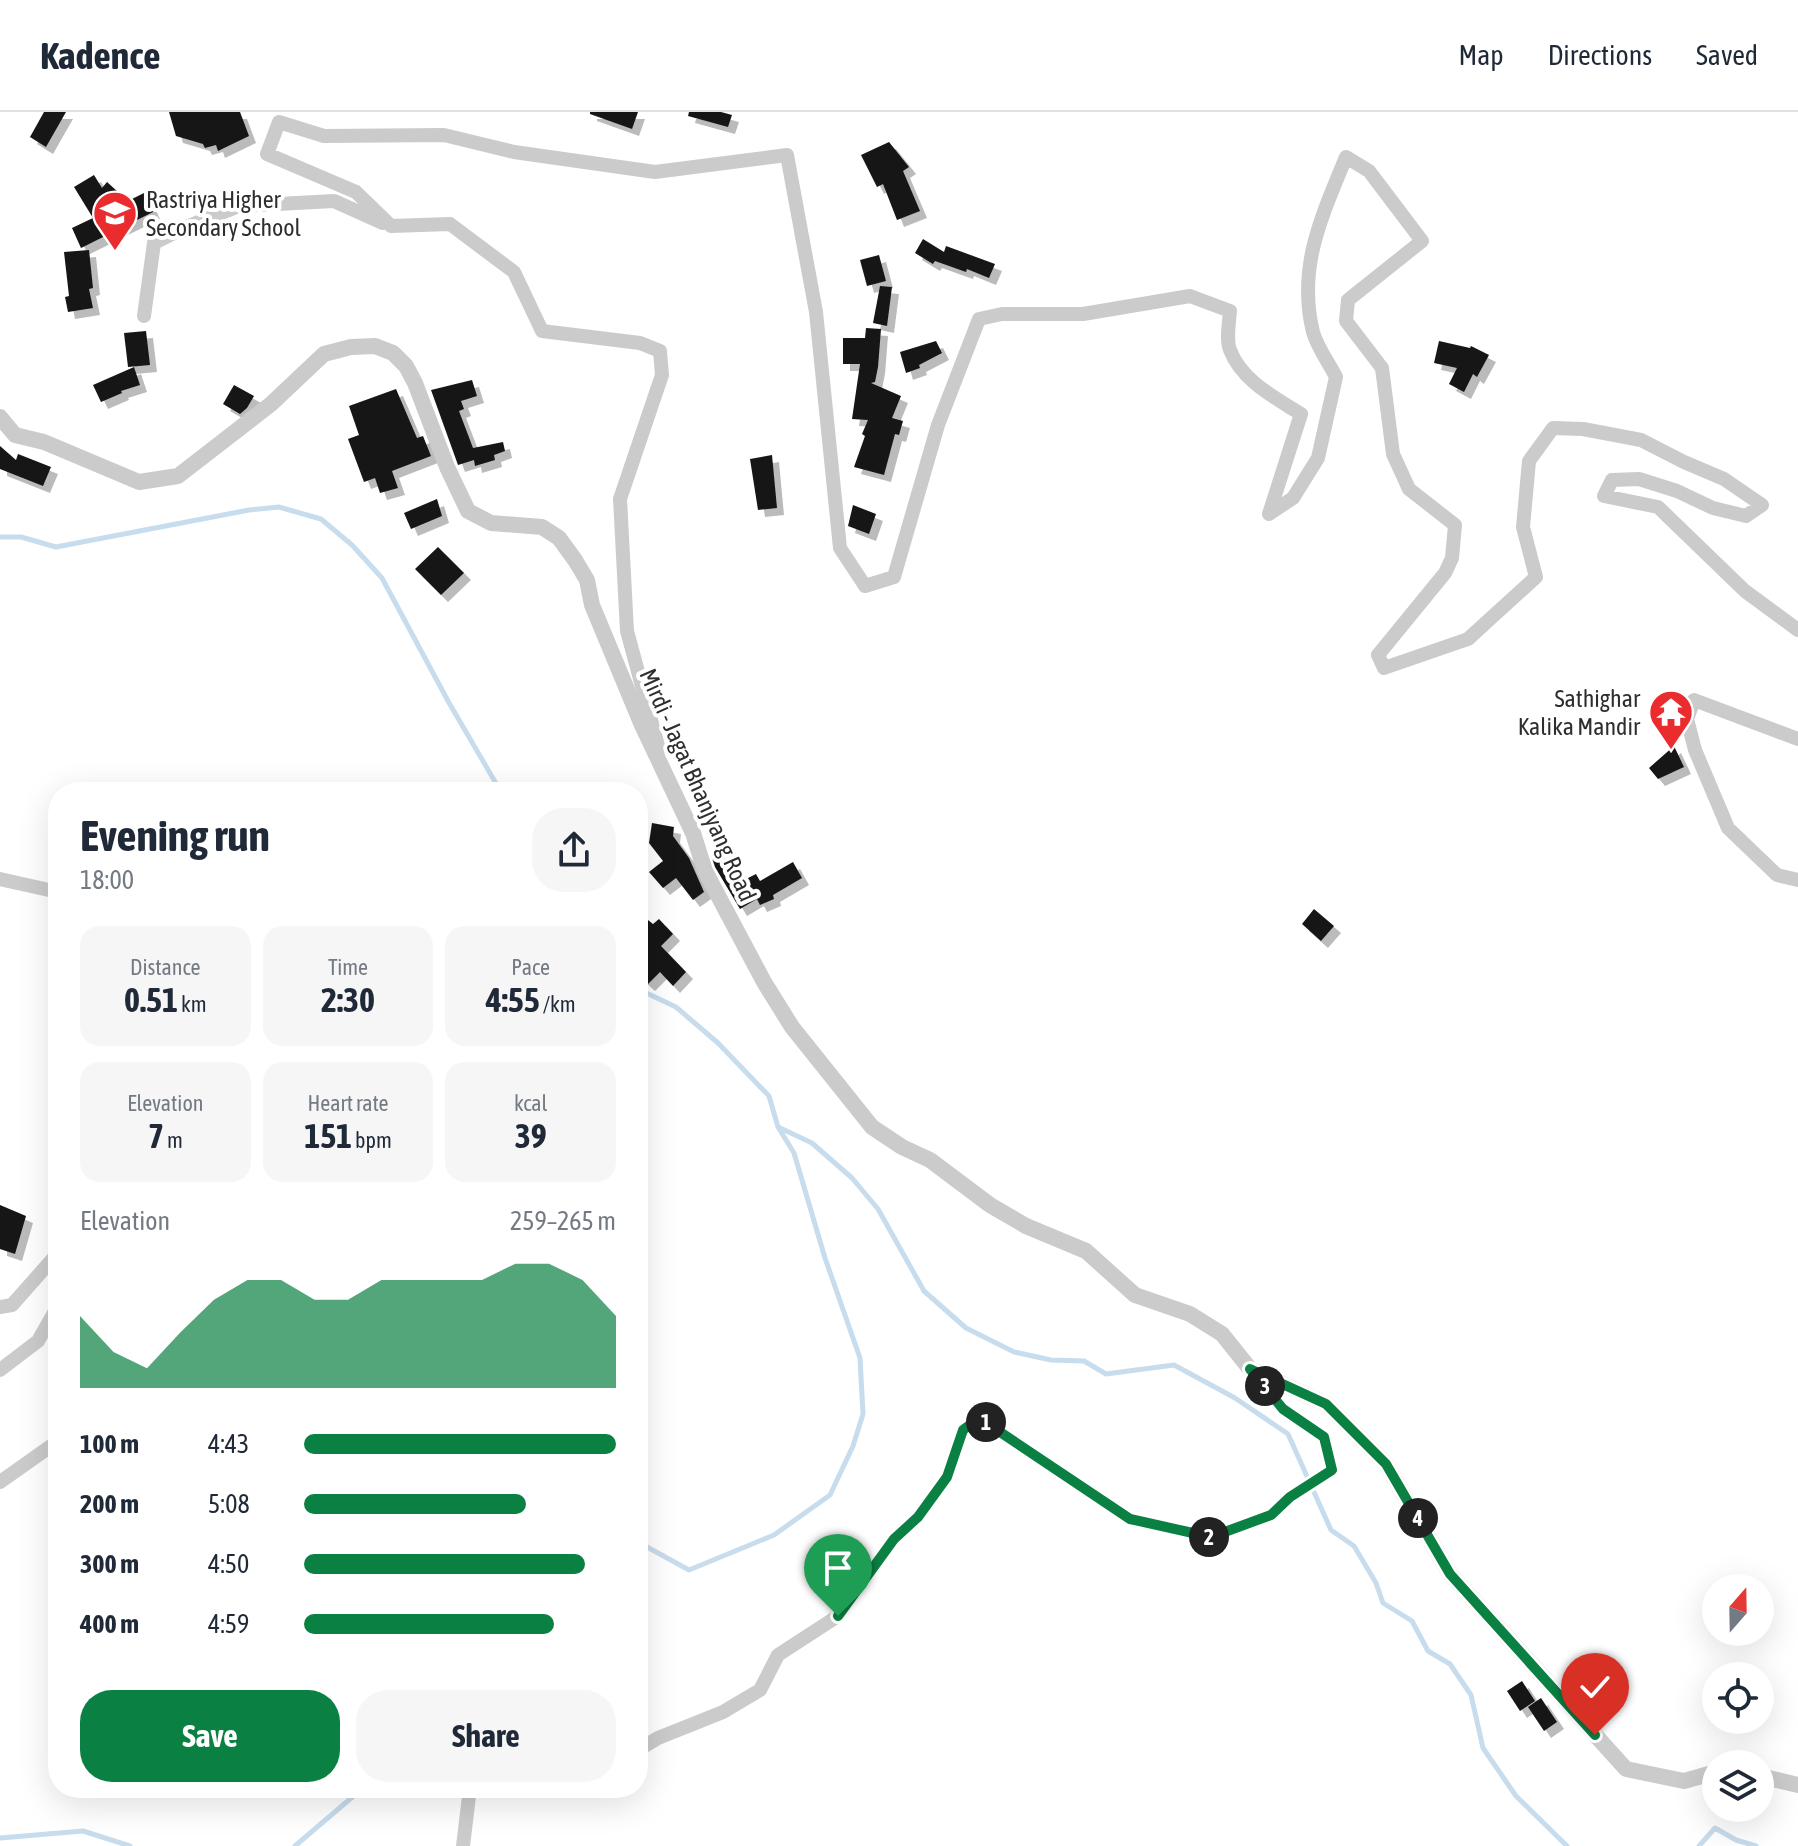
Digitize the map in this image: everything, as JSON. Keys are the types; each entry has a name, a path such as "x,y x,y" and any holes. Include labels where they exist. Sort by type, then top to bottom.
{"street":[{"path":"391,226 356,192 267,154 279,122 324,136 444,135 514,152 655,172 787,155 816,312 840,548 865,586 894,577 938,425 979,319 1002,314 1083,314 1190,296 1230,311 1229,348 1241,369 1256,385 1301,414 1269,514 1293,498 1318,458 1336,377 1313,334 1306,274 1318,227 1346,157 1369,171 1422,241 1348,300 1346,321 1382,368 1393,454 1409,489 1455,525 1452,558 1445,573 1378,655 1384,668 1468,639 1536,577 1523,527 1529,461 1553,428 1583,429 1641,440 1724,479 1762,505 1746,516 1713,508 1677,491 1639,479 1612,480 1604,496 1658,507 1745,591 1798,630"},
{"path":"144,316 154,243 239,206 334,201 391,226 450,224 514,272 542,331 640,343 660,351 662,375 620,499 627,631 668,780"},
{"name":"Mirdi - Jagat Bhanjyang Road","path":"0,417 15,435 44,442 139,482 178,476 271,404 324,354 351,347 375,346 393,353 406,366 415,383 447,467 468,511 491,523 542,527 559,538 575,560 587,580 592,605 693,833 705,871 764,982 792,1027 872,1127 902,1147 930,1160 990,1205 1026,1226 1086,1251 1135,1295 1190,1314 1222,1334 1250,1369 1326,1404 1386,1464 1450,1574 1626,1769 1684,1781 1702,1776"},
{"path":"1798,739 1694,700 1687,719 1695,750 1728,828 1777,875 1798,880"},
{"path":"0,879 48,890"},
{"path":"0,1307 12,1305 48,1264"},
{"path":"0,1370 38,1341 48,1324"},
{"path":"648,1744 723,1712 760,1690 778,1655 838,1616 894,1539 918,1517 947,1477 963,1430 979,1418 1130,1519 1211,1537 1271,1515 1290,1497 1332,1470 1324,1437 1283,1409 1250,1369"},
{"path":"0,1482 48,1448"},
{"path":"1774,1779 1798,1785"},
{"path":"463,1846 469,1798"}],"building":[{"path":"44,112 66,112 46,147 30,137"},
{"path":"169,112 240,112 249,136 218,151 216,145 205,148 203,144 176,136"},
{"path":"590,112 638,112 632,129"},
{"path":"689,112 732,115 728,127 688,116"},
{"path":"889,142 909,167 903,171 920,211 897,220 883,184 877,187 861,155"},
{"path":"94,175 102,188 107,182 128,201 144,193 153,212 81,248 72,228 93,218 74,187"},
{"path":"923,239 944,252 946,246 995,264 989,278 935,261 933,264 915,253"},
{"path":"89,250 93,288 89,289 93,308 68,312 64,252"},
{"path":"879,255 886,281 867,286 860,260"},
{"path":"880,286 892,287 887,326 873,323"},
{"path":"866,328 881,329 878,367 875,382 871,383 901,396 892,418 903,421 899,435 895,434 884,475 854,467 868,420 852,419 860,364 843,364 843,338 865,338"},
{"path":"146,331 150,365 128,367 124,333"},
{"path":"936,341 942,353 919,365 920,368 906,373 900,352"},
{"path":"1439,341 1471,346 1489,355 1477,377 1473,374 1464,392 1449,384 1457,368 1434,363"},
{"path":"134,367 140,385 101,402 93,385"},
{"path":"472,380 477,396 461,401 464,409 459,411 473,448 503,442 505,451 494,455 495,460 475,466 474,460 458,465 431,390"},
{"path":"234,385 254,396 240,414 223,404"},
{"path":"396,389 417,438 423,436 431,456 392,471 398,488 380,493 375,478 364,482 348,439 359,435 349,406"},
{"path":"0,446 16,460 18,454 51,467 43,486 0,469"},
{"path":"772,455 777,508 758,510 750,459"},
{"path":"437,499 442,516 411,529 404,513"},
{"path":"853,505 876,514 869,534 848,526"},
{"path":"438,547 464,573 441,595 415,569"},
{"path":"1674,746 1684,767 1658,779 1649,768"},
{"path":"652,823 674,827 673,836 689,858 704,892 693,900 676,878 663,888 649,872 663,861 649,843"},
{"path":"723,846 746,879 756,874 760,881 793,862 802,878 773,895 774,899 760,905 757,899 740,909 711,855"},
{"path":"1314,909 1334,926 1321,941 1302,924"},
{"path":"659,919 673,934 661,946 686,972 673,986 660,972 648,984 648,920 653,924"},
{"path":"0,1205 26,1216 15,1254 0,1249"},
{"path":"1522,1681 1535,1701 1520,1711 1507,1691"},
{"path":"1541,1698 1557,1722 1544,1731 1528,1707"}],"waterway":[{"path":"0,537 21,537 56,547 279,507 321,519 352,545 382,578 495,782"},
{"path":"648,994 676,1007 718,1043 769,1096 778,1127 794,1153 825,1258 860,1358 863,1414 853,1446 830,1495 774,1535 689,1570 648,1547"},
{"path":"778,1127 812,1143 852,1178 878,1209 924,1291 966,1328 1014,1352 1051,1360 1084,1361 1106,1374 1174,1365 1235,1398 1288,1434 1331,1530 1354,1546 1376,1583 1383,1603 1412,1621 1428,1651 1450,1664 1471,1695 1483,1748 1516,1796 1567,1846"},
{"path":"295,1846 351,1798"},
{"path":"1699,1846 1715,1828 1736,1840 1756,1846"},
{"path":"0,1838 83,1831 130,1846"}],"place":[{"name":"Rastriya Higher Secondary School","path":"115,252"},
{"name":"Sathighar Kalika Mandir","path":"1671,751"}],"route":[{"path":"838,1616 894,1539 918,1517 947,1477 963,1430 979,1418 1130,1519 1211,1537 1271,1515 1290,1497 1332,1470 1324,1437 1283,1409 1250,1369 1326,1404 1386,1464 1450,1574 1595,1735"}]}
